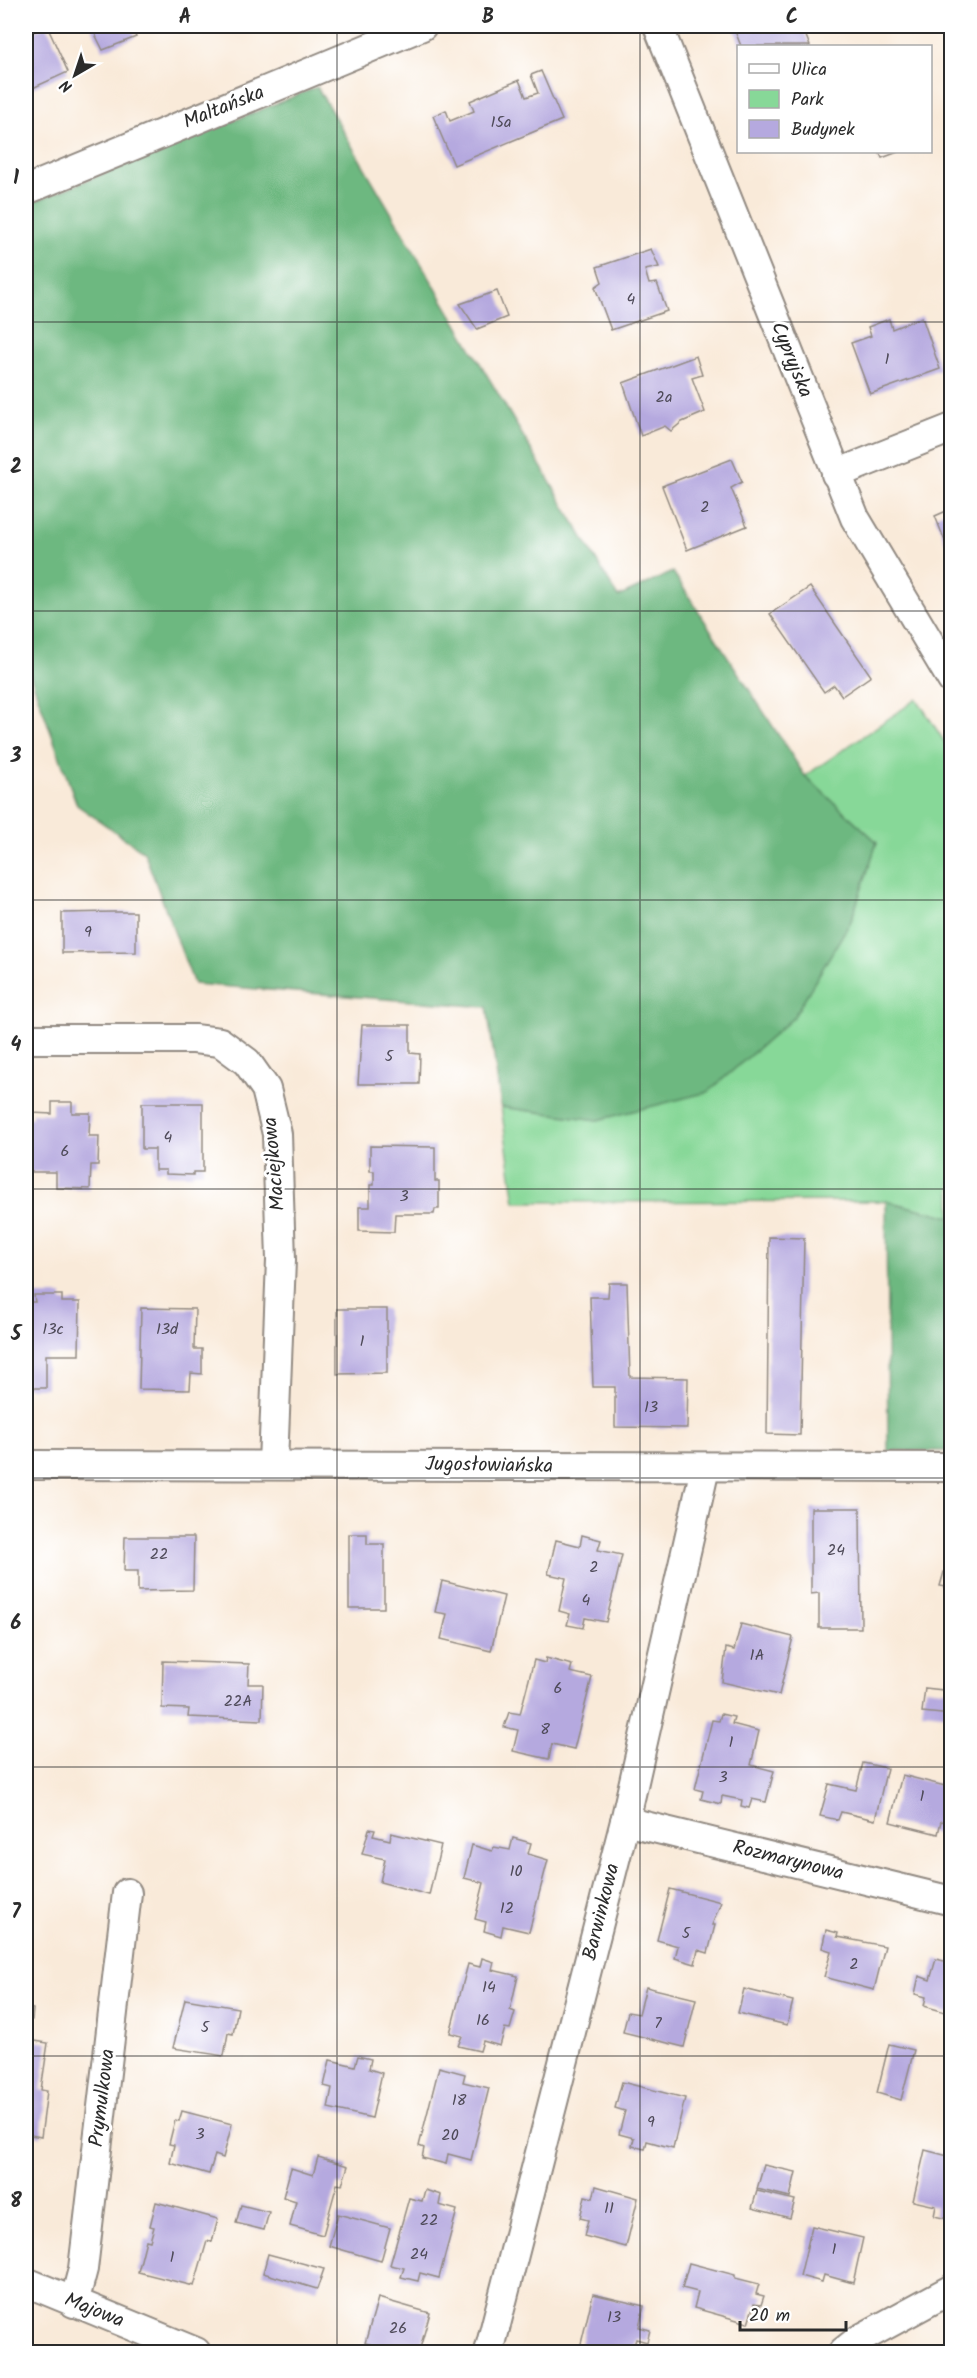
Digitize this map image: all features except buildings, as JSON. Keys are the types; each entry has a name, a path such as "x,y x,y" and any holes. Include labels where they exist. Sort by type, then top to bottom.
{"street":[{"name":"Maltańska","path":"26,190 423,26"},
{"name":"Cypryjska","path":"658,26 855,518 951,680"},
{"path":"836,474 951,428"},
{"name":"Maciejkowa","path":"26,1038 194,1039 220,1042 247,1062 266,1089 277,1134 281,1260 273,1464"},
{"name":"Jugosłowiańska","path":"26,1465 951,1467"},
{"name":"Barwinkowa","path":"489,2352 625,1821 705,1468"},
{"name":"Rozmarynowa","path":"625,1821 951,1901"},
{"name":"Prymulkowa","path":"74,2302 83,2269 127,1893"},
{"name":"Majowa","path":"26,2282 196,2352"},
{"path":"843,2352 858,2340 951,2289"}],"green space":[{"path":"317,87 618,597 673,572 805,776 877,842 851,921 793,1018 708,1092 598,1120 501,1107 487,1007 194,984 144,852 77,805 26,663 26,205"},
{"path":"917,699 951,752 951,1217 886,1201 515,1202 501,1107 598,1120 851,921 877,842 805,776"},
{"path":"886,1201 951,1217 951,1451 888,1451"}]}
